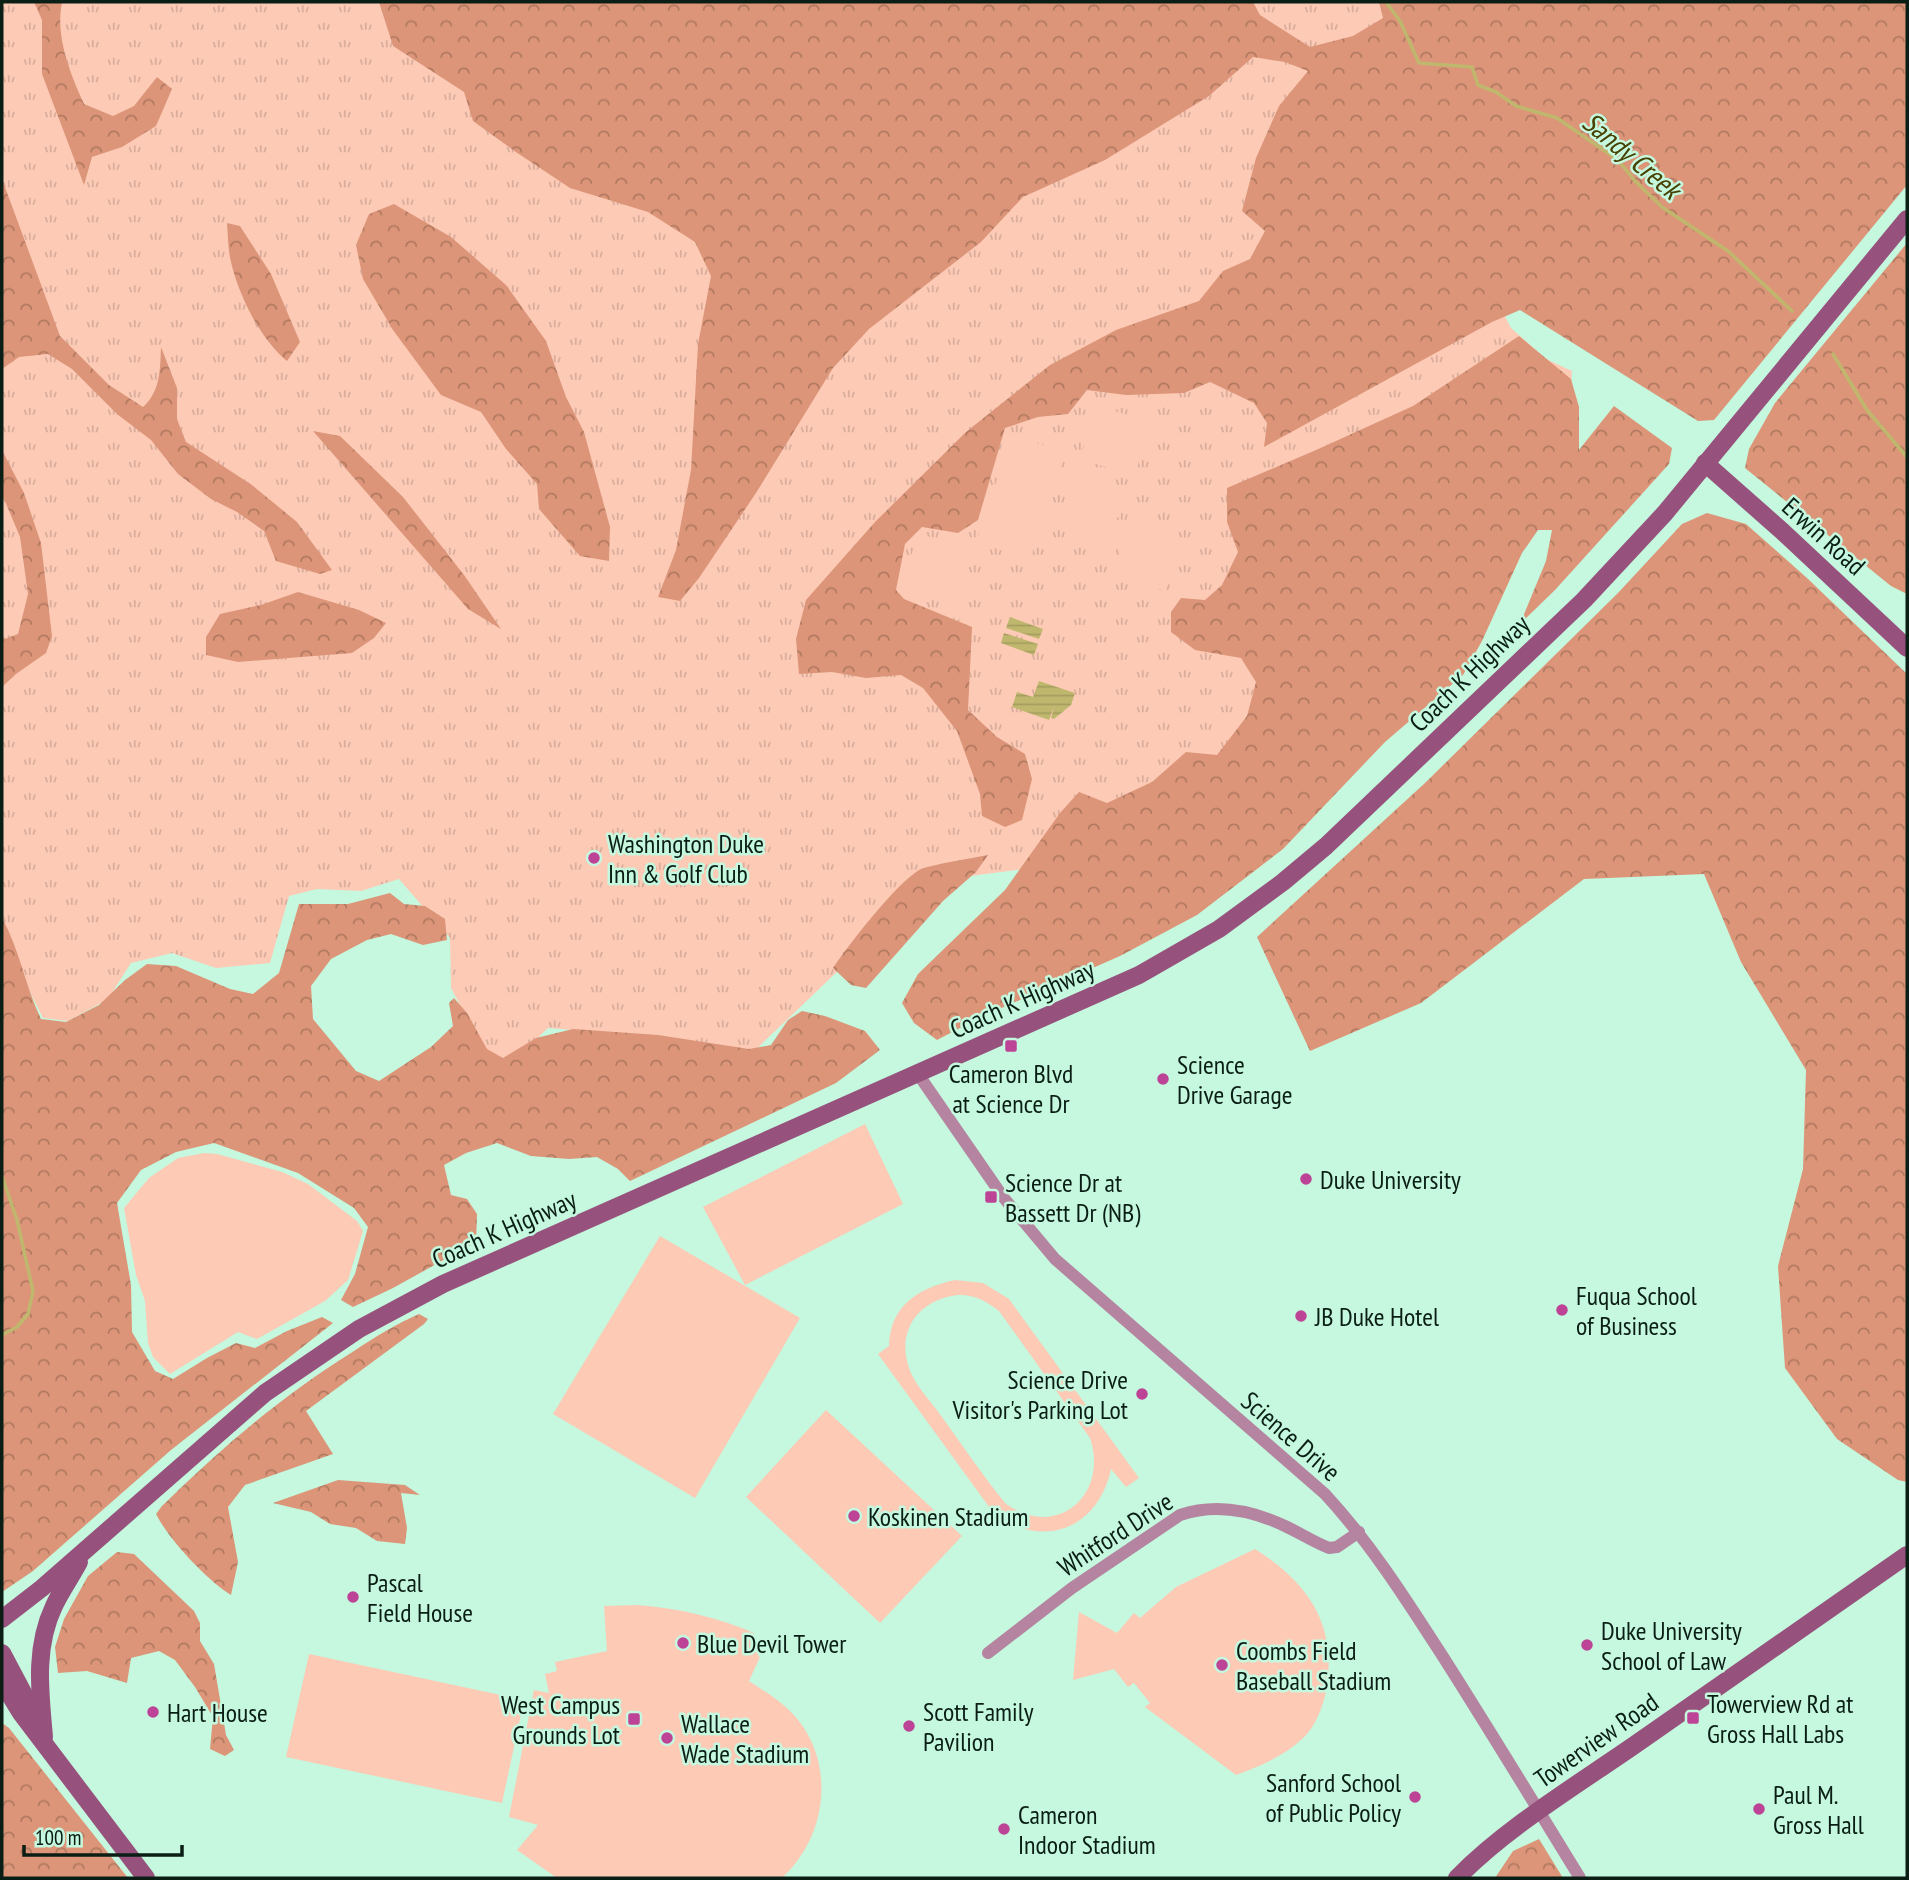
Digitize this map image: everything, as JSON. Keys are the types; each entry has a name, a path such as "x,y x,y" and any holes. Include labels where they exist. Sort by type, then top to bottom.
{"main road":[{"name":"Coach K Highway","path":"2,1619 42,1588 265,1393 328,1348 377,1318 443,1283 1139,975 1219,929 1283,882 1326,846 1584,600 1637,545 1907,219"},
{"name":"Erwin Road","path":"1706,463 1907,648"},
{"path":"44,1741 39,1681 42,1643 54,1606 88,1547"},
{"name":"Towerview Road","path":"1457,1878 1539,1812 1907,1555"},
{"path":"2,1653 36,1715 44,1741"},
{"path":"2,1682 21,1713 146,1878"},
{"path":"2,1707 44,1741"}],"street":[{"name":"Science Drive","path":"918,1074 1003,1197 1055,1259 1325,1494 1359,1532 1387,1569 1580,1878"},
{"name":"Whitford Drive","path":"988,1653 1072,1588 1180,1516 1197,1510 1232,1508 1274,1522 1329,1548 1337,1547 1359,1532"}],"green space":[{"path":"2,2 1389,2 1463,236 1511,328 1546,359 1572,371 1569,417 1302,741 1055,865 932,881 749,1056 668,1037 548,1028 495,1079 480,1043 451,988 450,938 399,879 361,891 317,889 289,896 270,963 216,968 172,953 131,963 108,999 68,1021 43,1018 2,936"},
{"path":"34,2 62,2 62,41 84,104 113,116 134,106 157,77 172,89 156,126 122,147 92,157 84,185 42,74 42,20"},
{"path":"379,2 1253,2 1260,15 1310,47 1353,36 1383,18 1379,2 1907,2 1907,185 1714,420 1698,421 1520,310 1492,322 1264,447 1267,423 1254,403 1210,382 1184,393 1126,395 1087,390 1068,414 1038,417 1005,428 978,520 958,533 922,527 905,544 896,590 904,599 972,627 968,710 997,737 1025,754 1032,779 1022,820 1005,827 982,816 980,794 957,731 923,688 901,675 866,678 832,672 799,674 796,639 806,600 875,522 966,432 1050,365 1116,330 1199,301 1223,271 1250,259 1265,231 1242,211 1256,158 1279,106 1308,71 1285,62 1253,57 1209,96 1105,160 1023,197 981,242 869,329 833,368 756,493 699,578 680,601 658,597 676,550 691,470 698,344 711,276 695,242 648,212 570,188 473,121 464,92 393,46"},
{"path":"2,179 60,336 109,385 143,407 156,387 161,347 177,388 177,419 186,442 252,485 297,522 332,570 320,574 276,561 264,531 237,512 211,499 178,474 151,440 117,414 72,369 48,354 19,357 2,369"},
{"path":"394,204 451,237 506,285 546,341 566,397 584,432 610,527 609,561 580,556 539,509 537,484 506,449 481,412 441,395 393,330 363,279 356,245 369,214"},
{"path":"227,223 240,226 271,274 300,342 287,361 260,329 239,289 231,262"},
{"path":"1907,243 1907,594 1891,586 1745,468 1749,449 1775,403"},
{"path":"1519,336 1571,379 1579,407 1579,450 1614,406 1672,448 1669,464 1555,590 1520,624 1546,561 1552,530 1538,530 1522,553 1482,641 1463,675 1385,742 1283,849 1197,915 1120,956 981,1017 937,1040 914,1023 902,1003 918,974 1005,890 1060,813 1079,792 1107,803 1152,782 1186,752 1217,755 1247,716 1256,682 1241,658 1195,650 1171,632 1171,612 1181,598 1205,600 1222,585 1238,552 1227,522 1227,488 1413,406"},
{"path":"1097,405 1151,423 1142,450 1139,449 1141,455 1135,473 1130,475 1084,460 1081,455 1087,437 1092,434 1088,432"},
{"path":"313,431 340,436 403,497 464,575 501,629 468,609"},
{"path":"1012,435 1066,453 1030,560 976,542"},
{"path":"2,450 24,493 41,543 52,636 46,653 2,687 2,640 18,634 28,594 20,537 2,494"},
{"path":"1074,475 1128,493 1120,517 1115,518 1118,522 1110,546 1056,529 1064,504 1069,503 1066,499"},
{"path":"1707,513 1746,524 1907,674 1907,1482 1898,1480 1837,1439 1785,1368 1778,1266 1803,1169 1806,1070 1741,962 1704,874 1584,879 1421,1003 1310,1051 1257,937 1425,783 1618,593 1682,524"},
{"path":"1132,525 1182,542 1166,591 1115,574 1115,566 1128,527"},
{"path":"919,533 972,552 953,605 900,587"},
{"path":"298,592 359,610 386,623 374,638 352,653 238,662 206,655 206,637 220,614 261,605"},
{"path":"988,855 976,872 943,901 866,988 851,985 833,968 885,901 919,870"},
{"path":"390,893 404,904 425,906 445,919 447,940 423,945 391,934 367,940 331,959 311,986 313,1019 356,1071 379,1081 431,1047 453,1026 449,1003 454,998 467,1013 487,1049 503,1058 536,1038 573,1029 658,1035 749,1049 771,1045 788,1020 802,1011 825,1016 865,1031 880,1050 836,1083 630,1181 618,1169 597,1157 569,1159 531,1156 497,1143 466,1153 444,1165 451,1195 467,1199 477,1214 476,1242 353,1307 341,1300 355,1274 368,1227 354,1208 298,1173 214,1143 176,1152 141,1170 117,1203 131,1285 132,1332 155,1371 173,1379 236,1343 255,1348 322,1317 333,1323 171,1450 33,1571 2,1592 2,918 41,1019 66,1022 99,1005 125,980 147,964 176,966 230,989 253,994 279,973 299,904 348,904"},
{"path":"865,1124 903,1204 745,1285 703,1207"},
{"path":"204,1153 217,1154 282,1172 308,1184 357,1221 363,1231 348,1280 325,1301 257,1339 238,1332 170,1374 153,1357 148,1343 145,1301 136,1275 124,1208 149,1178 178,1158"},
{"path":"660,1236 800,1318 695,1498 553,1414"},
{"path":"955,1280 983,1283 1009,1299 1139,1478 1126,1487 1111,1469 1104,1490 1094,1507 1081,1520 1065,1528 1029,1530 992,1511 878,1354 889,1346 891,1332 901,1309 919,1294","holes":["957,1295 980,1299 999,1311 1090,1438 1094,1459 1092,1477 1085,1493 1074,1506 1060,1514 1043,1517 1025,1514 1006,1504 911,1374 906,1341 914,1319 932,1303"]},
{"path":"419,1314 428,1319 424,1324 306,1411 333,1454 245,1485 228,1507 238,1562 231,1595 189,1559 156,1514 207,1463 277,1404 370,1341"},
{"name":"Koskinen Stadium","path":"826,1410 962,1536 880,1623 746,1497"},
{"path":"338,1480 405,1485 420,1495 401,1493 407,1528 405,1544 377,1541 356,1528 330,1524 311,1512 273,1503"},
{"name":"Coombs Field Baseball Stadium","path":"1255,1549 1289,1575 1314,1606 1327,1642 1329,1663 1327,1686 1319,1715 1302,1739 1271,1760 1236,1775 1145,1707 1150,1703 1134,1683 1128,1687 1114,1669 1073,1680 1079,1612 1117,1633 1134,1613 1140,1618 1176,1587"},
{"path":"117,1552 134,1554 194,1611 200,1623 200,1641 214,1664 226,1735 234,1750 225,1756 210,1749 213,1717 195,1687 175,1660 159,1651 131,1658 127,1683 87,1671 58,1673 55,1647 64,1619 88,1576"},
{"name":"Wallace Wade Stadium","path":"604,1606 668,1608 726,1622 754,1633 752,1639 766,1646 762,1653 759,1652 760,1657 749,1681 792,1713 806,1732 816,1753 821,1775 817,1820 797,1861 782,1878 557,1878 517,1850 538,1825 509,1817 534,1690 549,1693 545,1674 557,1671 555,1662 607,1651"},
{"path":"309,1654 524,1700 502,1803 286,1757"},
{"path":"2,1723 9,1728 128,1878 2,1878"},
{"path":"1539,1839 1563,1878 1495,1878 1513,1851"}],"shaded area":[{"path":"1010,617 1043,629 1039,639 1006,628"},
{"path":"1004,633 1038,644 1034,655 1001,643"},
{"path":"1039,681 1075,693 1071,705 1054,719 1051,718 1055,704 1049,720 1012,707 1017,692 1033,697"}],"waterway":[{"name":"Sandy Creek","path":"1386,2 1400,21 1419,63 1472,67 1478,85 1496,92 1516,106 1557,118 1618,160 1662,207 1728,251 1792,311"},
{"name":"Sandy Creek","path":"1833,354 1867,410 1907,457"},
{"path":"2,1176 17,1220 33,1291 28,1314 17,1327 2,1335"}],"place":[{"name":"Washington Duke Inn & Golf Club","path":"594,858"},
{"name":"Cameron Blvd at Science Dr","path":"1011,1046"},
{"name":"Science Drive Garage","path":"1163,1079"},
{"name":"Duke University","path":"1306,1179"},
{"name":"Science Dr at Bassett Dr (NB)","path":"991,1197"},
{"name":"Fuqua School of Business","path":"1562,1310"},
{"name":"JB Duke Hotel","path":"1301,1316"},
{"name":"Science Drive Visitor's Parking Lot","path":"1142,1394"},
{"name":"Koskinen Stadium","path":"854,1516"},
{"name":"Pascal Field House","path":"353,1597"},
{"name":"Blue Devil Tower","path":"683,1643"},
{"name":"Duke University School of Law","path":"1587,1645"},
{"name":"Coombs Field Baseball Stadium","path":"1222,1665"},
{"name":"Hart House","path":"153,1712"},
{"name":"Towerview Rd at Gross Hall Labs","path":"1693,1718"},
{"name":"West Campus Grounds Lot","path":"634,1719"},
{"name":"Scott Family Pavilion","path":"909,1726"},
{"name":"Wallace Wade Stadium","path":"667,1738"},
{"name":"Sanford School of Public Policy","path":"1415,1797"},
{"name":"Paul M. Gross Hall","path":"1759,1809"},
{"name":"Cameron Indoor Stadium","path":"1004,1829"}]}
